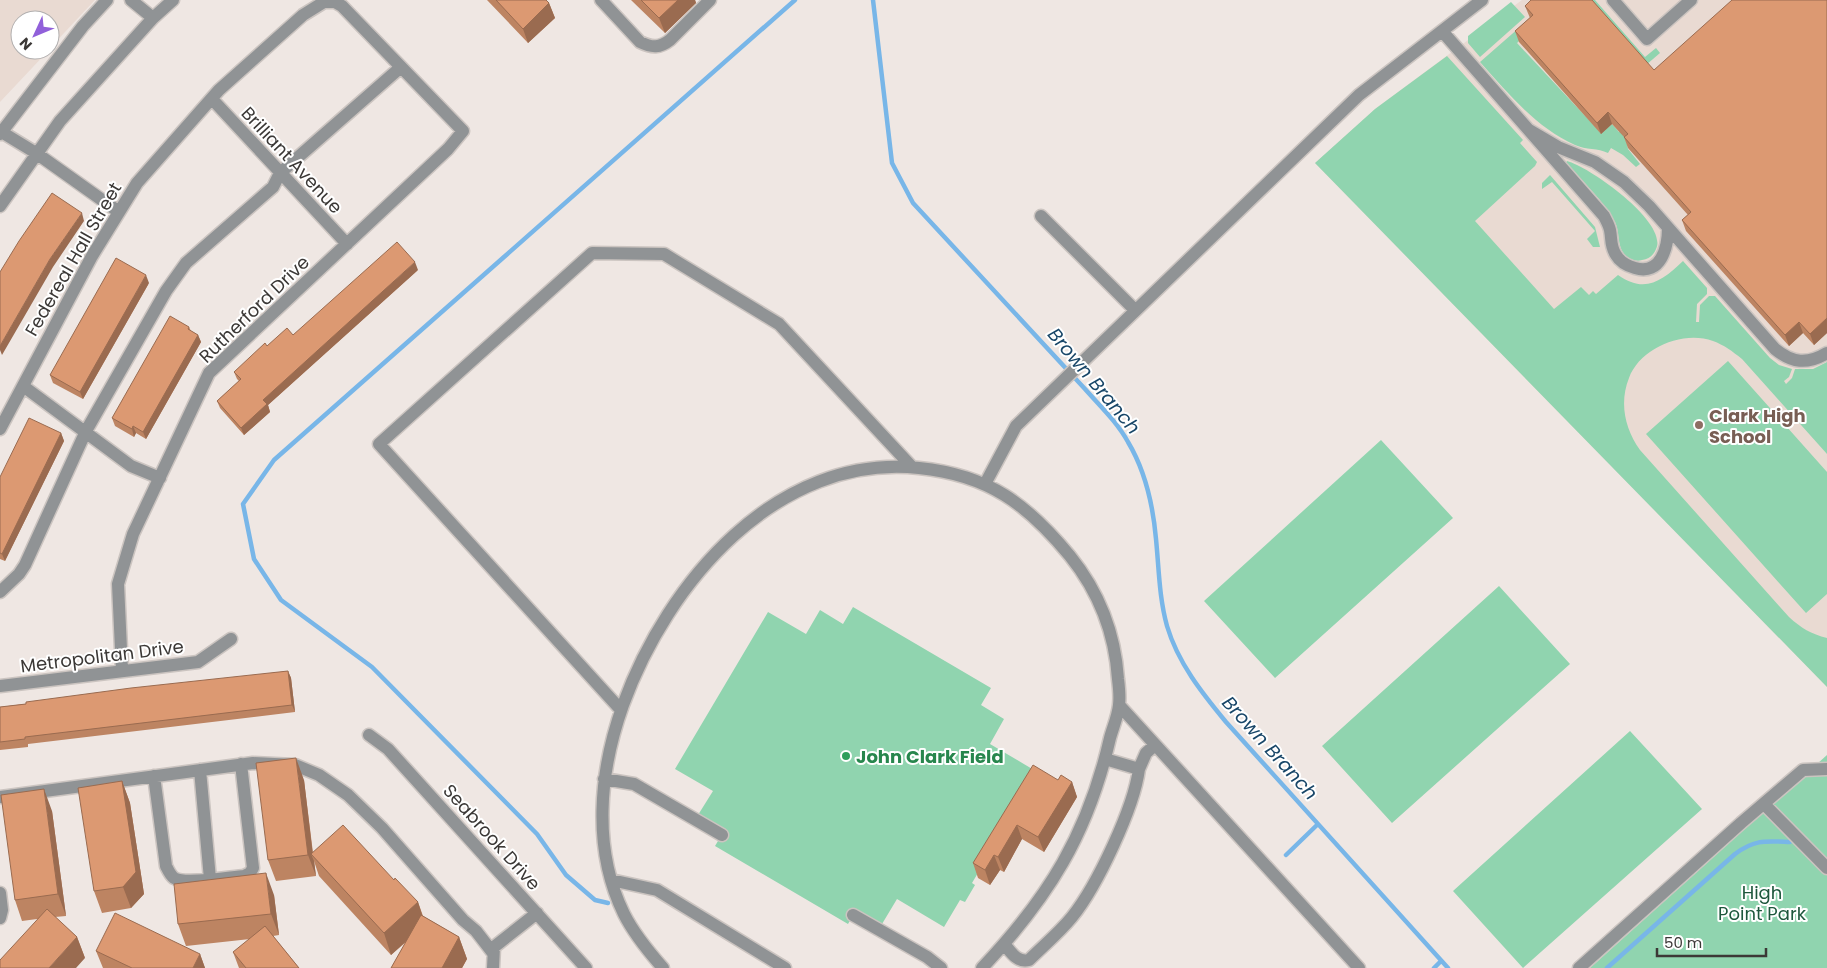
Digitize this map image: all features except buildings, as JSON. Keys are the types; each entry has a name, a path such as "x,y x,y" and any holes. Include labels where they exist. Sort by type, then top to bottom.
{"street":[{"path":"107,0 83,26 0,132 36,153 119,212"},
{"path":"131,0 153,18"},
{"path":"0,206 60,121 103,71 153,18 173,0"},
{"path":"601,0 640,42 648,46 657,47 664,45 670,40 710,0"},
{"path":"985,484 1016,426 1059,384 1358,95 1482,0"},
{"path":"1613,0 1647,39 1691,0"},
{"path":"0,592 19,574 25,565 86,431 166,291 186,263 273,187 280,173 402,67 342,6 329,1"},
{"name":"Federeal Hall Street","path":"0,429 92,256 137,183 212,99 303,15 319,4 329,1"},
{"path":"1442,31 1604,216 1610,228 1610,245 1617,257 1628,266 1640,269 1655,266 1664,255 1668,242 1668,228"},
{"name":"Rutherford Drive","path":"122,671 118,584 133,534 209,373 448,150 463,131 402,67"},
{"name":"Brilliant Avenue","path":"212,99 347,244"},
{"path":"1529,130 1558,147 1595,162 1624,182 1649,206 1774,349 1785,357 1802,361 1814,360 1827,354"},
{"path":"1041,216 1136,310"},
{"path":"621,710 379,444 592,253 664,254 779,324 912,467"},
{"path":"23,386 131,466 160,478"},
{"path":"663,968 635,932 623,912 611,880 603,826 602,799 612,739 621,710 647,653 669,614 708,563 739,530 776,503 814,483 860,470 887,466 912,467 959,475 985,484 1003,493 1024,509 1059,542 1089,582 1108,622 1114,644 1119,706 1106,759 1090,806 1064,862 1041,898 982,968"},
{"name":"Metropolitan Drive","path":"0,686 198,662 231,639"},
{"path":"1119,706 1359,968"},
{"name":"Seabrook Drive","path":"369,735 388,749 586,968"},
{"path":"1004,944 1019,960 1024,962 1029,960 1072,916 1103,867 1137,784 1139,769 1146,754 1155,745"},
{"path":"1106,759 1139,769"},
{"path":"0,797 241,764 296,765 319,775 348,795 382,828 463,920 476,931 493,953"},
{"path":"154,776 166,866 169,873 174,878 182,881 244,876 250,874 253,868 241,764"},
{"path":"1579,968 1803,770 1827,769"},
{"path":"200,770 210,879"},
{"path":"604,779 634,784 722,835"},
{"path":"1764,804 1827,868"},
{"path":"611,880 658,890 785,968"},
{"path":"0,893 2,910 0,918"},
{"path":"493,968 494,947 537,913"},
{"path":"853,915 927,957 941,968"}],"shaded area":[{"path":"0,0 95,0 60,37 60,10 10,10 10,60 40,60 0,102"},
{"name":"Clark High School","path":"1522,0 1827,0 1827,687 1315,163 1375,109"}],"green space":[{"path":"1587,0 1595,0 1645,57 1656,48 1660,53 1646,65"},
{"path":"1511,2 1525,17 1480,57 1468,43 1468,36"},
{"path":"1528,20 1534,27 1517,43 1601,133 1612,124 1619,132 1624,128 1628,149 1640,164 1636,167 1623,155 1611,148 1608,153 1579,147 1561,138 1523,109 1480,62"},
{"path":"1447,56 1523,140 1520,143 1537,162 1535,166 1475,221 1554,309 1581,287 1589,295 1593,291 1596,294 1618,275 1637,284 1653,283 1668,274 1683,261 1707,288 1707,294 1697,304 1696,322 1699,322 1700,305 1709,296 1715,296 1770,358 1779,365 1792,369 1789,377 1784,381 1786,384 1792,378 1795,369 1813,369 1827,362 1827,454 1742,359 1721,344 1701,338 1676,340 1664,344 1643,358 1629,378 1624,397 1624,406 1627,425 1640,450 1789,617 1806,630 1827,638 1827,687 1315,163 1375,109"},
{"path":"1567,161 1578,165 1609,185 1640,211 1651,225 1657,238 1654,254 1644,260 1637,261 1630,259 1624,254 1620,247 1615,222 1599,199 1566,163"},
{"path":"1550,175 1595,227 1600,247 1593,247 1587,239 1595,231 1552,182 1542,189 1542,183"},
{"path":"1728,361 1827,472 1827,594 1806,613 1646,434"},
{"path":"1381,440 1453,518 1275,678 1204,601"},
{"path":"1499,586 1570,664 1392,823 1322,746"},
{"name":"John Clark Field","path":"853,607 991,688 981,705 1004,719 990,744 1034,770 1010,819 972,883 975,885 965,902 960,900 944,927 897,899 882,924 856,910 848,924 715,846 724,831 698,815 713,791 675,769 768,612 806,634 820,610 843,624"},
{"path":"1630,731 1702,809 1523,968 1453,891"},
{"name":"High Point Park","path":"1827,755 1827,968 1590,968"}],"waterway":[{"path":"608,903 595,900 566,875 537,834 372,667 281,600 254,559 243,504 274,460 795,0"},
{"name":"Brown Branch","path":"873,0 892,163 913,203 1102,408 1128,442 1140,465 1148,489 1155,526 1164,615 1177,653 1184,665 1226,722 1448,968"},
{"path":"1286,855 1318,824"},
{"path":"1607,968 1742,849 1761,842 1790,842"},
{"path":"1434,968 1441,961"}],"place":[{"name":"Clark High School","path":"1699,425"},
{"name":"John Clark Field","path":"846,756"}]}
